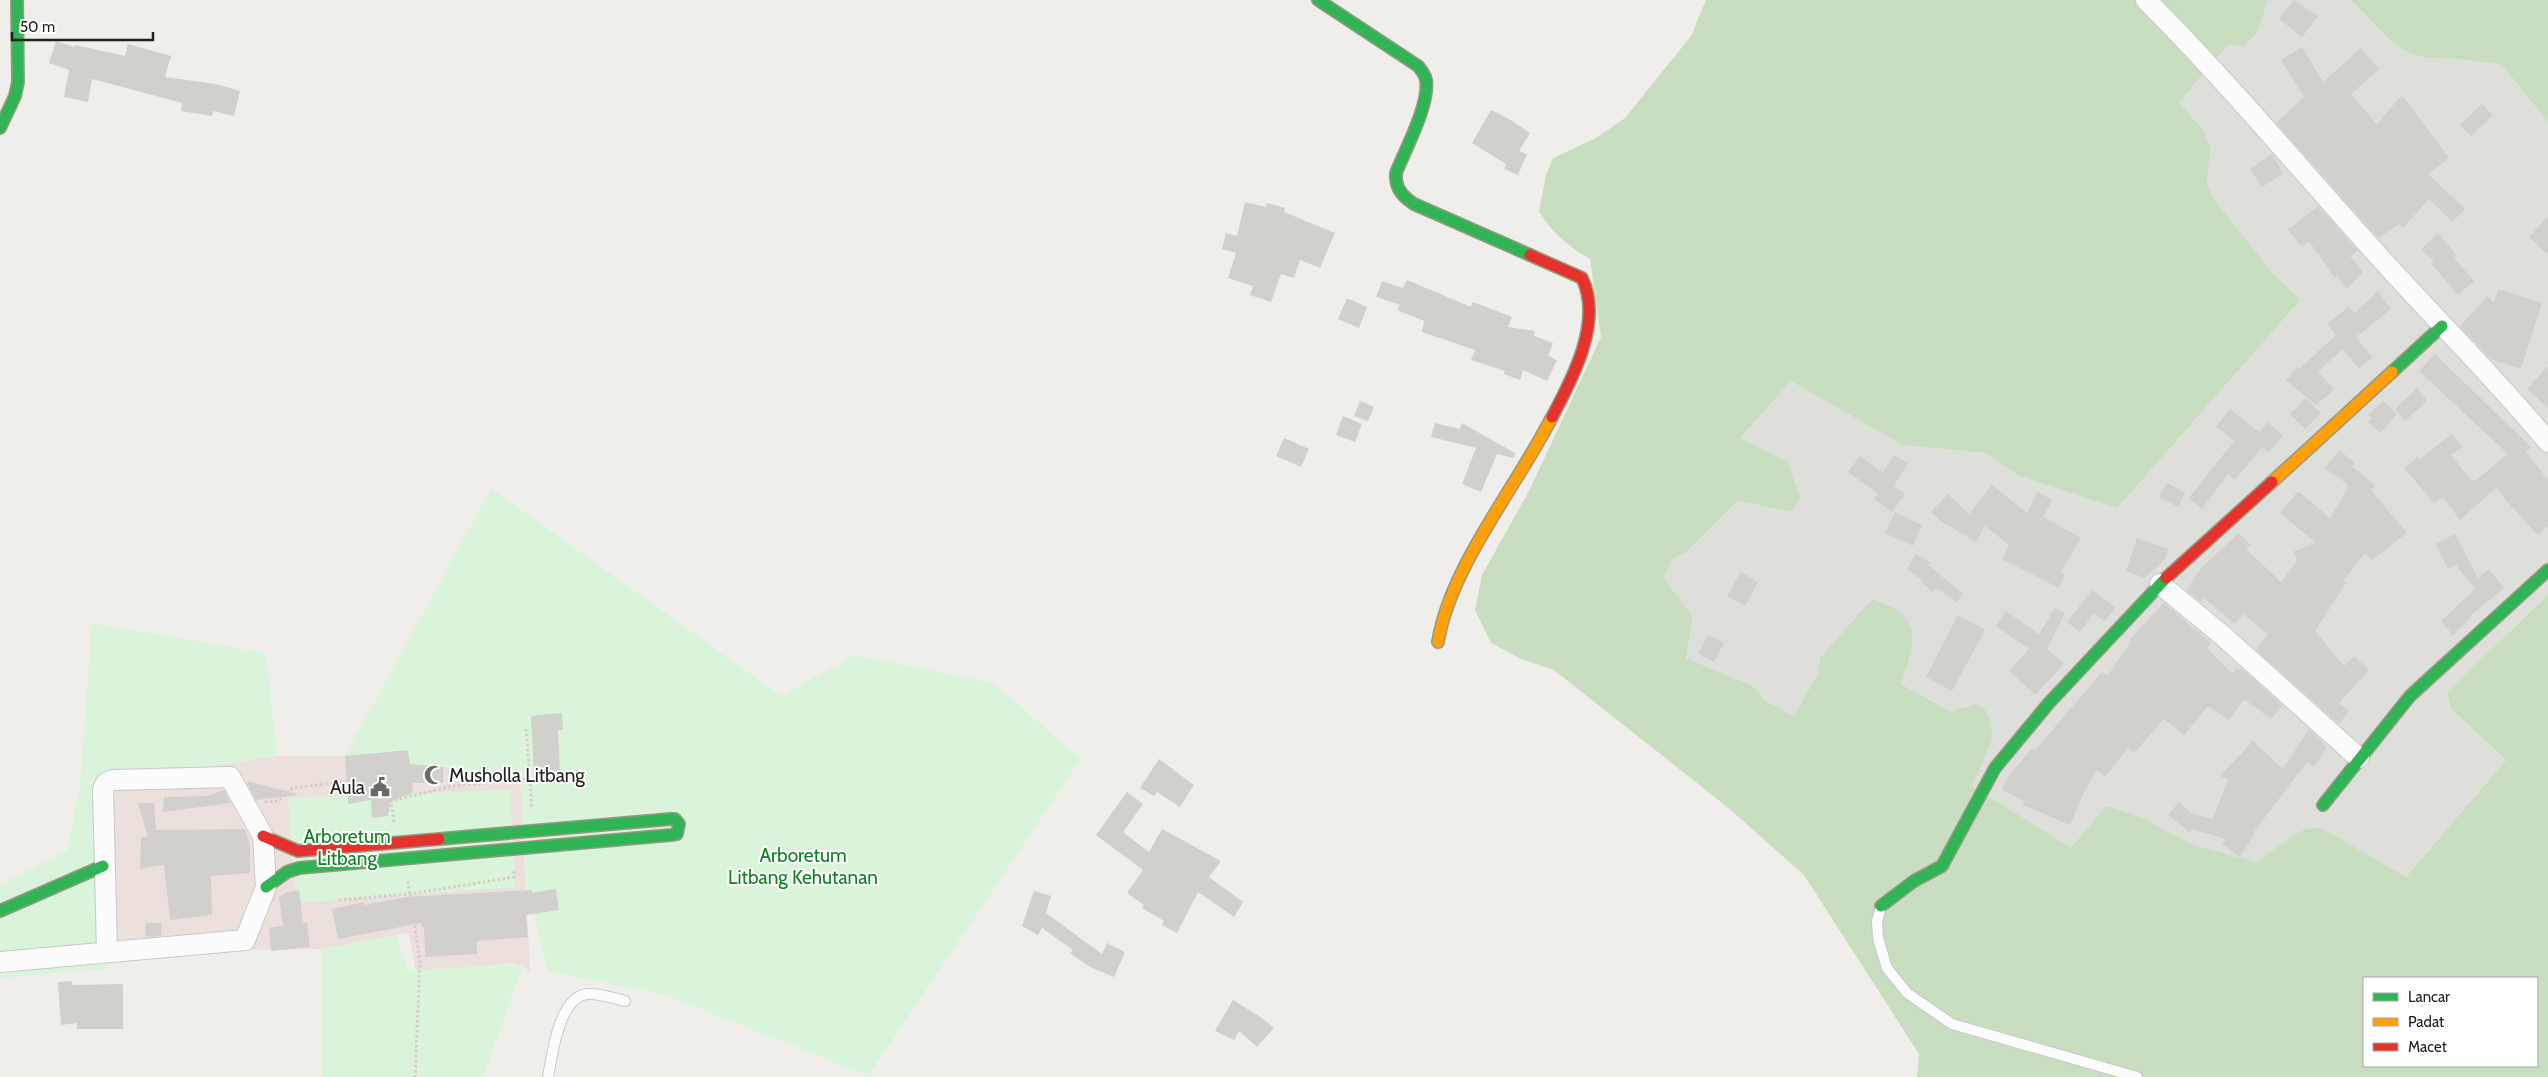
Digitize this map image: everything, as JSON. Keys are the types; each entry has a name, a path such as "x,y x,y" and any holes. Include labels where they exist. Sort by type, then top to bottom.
{"street":[{"path":"0,128 15,96 18,82 17,0"},
{"path":"1318,0 1418,66 1424,76 1427,85 1423,101 1396,173 1395,185 1402,196 1414,204 1582,278 1587,284 1591,295 1588,331 1575,366 1538,447 1475,551 1448,603 1441,623 1438,642"},
{"path":"2146,0 2206,63 2442,326 2520,408 2548,442"},
{"path":"1881,906 1914,881 1942,866 1994,768 2050,703 2160,584 2442,326"},
{"path":"2323,805 2410,696 2548,570"},
{"path":"2160,584 2222,635 2359,758"},
{"path":"0,962 245,940 266,887 263,836 235,782 230,777 113,780 106,783 103,789 103,866 106,952"},
{"path":"263,836 298,860 405,859 524,837 671,819 678,821 680,830 671,835 524,837 398,842 298,860 287,872 266,887"},
{"path":"0,911 103,866"}],"lane":[{"path":"1881,906 1877,920 1878,938 1887,968 1907,993 1952,1024 1964,1030 2137,1077"},
{"path":"548,1077 556,1036 568,1008 580,996 588,994 625,1001"}],"path":[{"path":"524,837 530,779 526,728"},
{"path":"398,842 391,801 452,786 530,779"},
{"path":"244,802 278,801 293,788 347,781"},
{"path":"405,859 420,962 415,1077"},
{"path":"339,900 410,894 514,877"}],"shaded area":[{"path":"2268,0 2351,0 2392,42 2425,58 2459,59 2502,65 2548,122 2548,595 2447,692 2451,709 2506,760 2406,877 2322,828 2290,837 2258,862 2193,845 2144,818 2072,849 1972,786 1969,704 1953,712 1901,684 1911,657 1820,658 1817,675 1794,716 1764,700 1753,686 1686,658 1693,617 1664,578 1671,560 1686,552 1738,501 1792,512 1801,499 1787,461 1739,438 1791,381 1902,445 1985,453 2016,474 2301,299 2276,277 2212,197 2207,180 2211,146 2203,130 2179,102 2228,45 2245,46 2258,31"},
{"path":"277,756 345,756 520,776 530,971 514,963 416,973 409,933 322,949 107,952 113,780"}],"green space":[{"path":"1706,0 2268,0 2258,31 2245,46 2228,45 2179,102 2203,130 2211,146 2207,180 2212,197 2276,277 2301,299 2117,508 2016,474 1985,453 1902,445 1791,381 1740,438 1787,461 1801,499 1792,512 1738,501 1686,552 1671,560 1664,578 1693,617 1686,658 1753,686 1764,700 1794,716 1817,675 1820,658 1872,599 1897,610 1907,619 1913,637 1910,656 1901,684 1952,712 1965,706 1976,705 1985,709 1988,715 1992,737 1972,786 2071,848 2106,806 2144,818 2193,845 2257,862 2290,837 2306,829 2322,828 2406,877 2506,760 2451,709 2447,692 2548,595 2548,1077 1917,1077 1919,1054 1804,875 1726,806 1554,670 1521,659 1491,643 1475,610 1482,575 1529,491 1601,337 1590,259 1561,238 1549,226 1539,211 1546,175 1553,158 1596,138 1625,118 1691,36"},
{"path":"2351,0 2548,0 2548,122 2502,65 2459,59 2425,58 2408,52 2392,42"},
{"name":"Arboretum Litbang Kehutanan","path":"491,488 781,696 854,655 993,683 1081,759 868,1076 668,996 548,971 526,881 520,776 345,756"},
{"path":"92,623 266,653 277,756 85,783 106,783 105,969 0,978 0,884 67,851 80,784"},
{"name":"Arboretum Litbang","path":"510,790 515,887 296,903 288,798"},
{"path":"397,935 407,970 523,965 483,1077 321,1077 322,949"}],"building":[{"path":"2294,0 2318,16 2302,37 2279,19"},
{"path":"56,41 74,47 75,45 125,56 128,44 171,56 165,77 216,84 240,91 234,116 213,111 212,116 181,111 182,103 92,79 88,102 64,97 69,70 49,63"},
{"path":"2302,47 2323,82 2361,48 2379,69 2351,94 2377,124 2402,95 2449,158 2428,174 2465,209 2452,222 2429,199 2403,228 2399,224 2378,238 2276,123 2304,97 2281,60"},
{"path":"2482,104 2493,115 2471,136 2460,125"},
{"path":"1491,110 1530,133 1519,151 1527,154 1518,175 1504,169 1506,164 1472,143"},
{"path":"2272,154 2283,173 2262,187 2250,169"},
{"path":"1245,202 1266,207 1267,203 1285,208 1284,212 1335,233 1320,268 1300,260 1294,278 1281,274 1271,302 1250,295 1253,286 1228,278 1236,253 1222,249 1226,233 1237,236"},
{"path":"2318,206 2358,251 2350,256 2363,272 2347,289 2337,276 2335,278 2309,241 2302,247 2288,230"},
{"path":"2548,216 2548,255 2529,237"},
{"path":"2438,233 2457,256 2454,258 2474,281 2458,295 2431,263 2434,261 2421,249"},
{"path":"1407,280 1471,307 1473,302 1512,317 1508,327 1535,331 1534,336 1553,343 1548,356 1557,360 1547,381 1523,370 1520,380 1504,374 1505,371 1471,360 1475,350 1422,332 1424,321 1397,310 1400,305 1376,297 1382,281 1403,288"},
{"path":"2498,289 2542,303 2521,369 2491,359 2460,326 2488,296 2494,303"},
{"path":"2378,291 2391,309 2356,337 2372,357 2359,369 2343,349 2318,371 2334,390 2316,405 2286,380 2297,367 2299,369 2336,335 2327,324 2348,307 2355,313"},
{"path":"1347,298 1367,307 1359,328 1338,319"},
{"path":"2435,354 2531,447 2526,452 2548,480 2548,526 2538,535 2511,508 2497,487 2460,520 2443,497 2434,503 2404,468 2418,457 2420,459 2452,434 2462,447 2451,455 2472,481 2476,480 2508,454 2419,371"},
{"path":"2548,366 2548,408 2527,389"},
{"path":"2417,388 2427,401 2405,421 2395,409"},
{"path":"2306,398 2321,413 2305,429 2290,414"},
{"path":"1360,401 1374,407 1368,421 1354,416"},
{"path":"2383,401 2397,414 2380,433 2368,422 2372,418 2368,415"},
{"path":"2230,409 2259,432 2268,422 2283,436 2268,452 2262,447 2235,480 2228,474 2202,509 2189,498 2234,441 2216,427"},
{"path":"1343,416 1362,424 1355,442 1336,435"},
{"path":"1435,423 1460,429 1462,423 1515,453 1513,458 1497,454 1481,492 1462,484 1476,448 1431,437"},
{"path":"1284,438 1309,449 1301,467 1276,456"},
{"path":"2339,450 2355,463 2352,467 2375,485 2371,490 2407,533 2372,560 2365,553 2343,581 2346,583 2315,631 2344,666 2354,656 2369,670 2339,703 2349,711 2339,724 2256,650 2268,634 2243,614 2235,624 2204,598 2201,602 2186,590 2202,567 2239,533 2251,545 2246,549 2281,582 2297,561 2294,551 2316,543 2280,513 2298,491 2330,518 2348,488 2347,484 2325,468"},
{"path":"1894,455 1908,463 1894,486 1905,494 1892,512 1874,499 1878,494 1848,472 1860,456 1883,473"},
{"path":"2167,483 2185,493 2178,507 2159,497"},
{"path":"1992,485 2027,513 2038,492 2052,500 2043,517 2081,538 2061,572 2065,574 2059,588 2002,559 2009,545 1985,526 1976,542 1944,524 1931,512 1948,494 1969,514"},
{"path":"1895,512 1922,525 1913,546 1885,533"},
{"path":"2455,534 2478,578 2489,569 2504,588 2470,616 2471,618 2453,635 2441,621 2475,589 2456,565 2448,569 2436,544"},
{"path":"2137,538 2168,549 2165,559 2145,578 2126,571"},
{"path":"1916,554 1930,562 1928,565 1963,594 1957,602 1936,588 1933,592 1921,582 1922,580 1907,569"},
{"path":"1741,572 1758,582 1745,606 1727,596"},
{"path":"2092,590 2116,608 2104,621 2094,613 2080,632 2067,622"},
{"path":"2164,603 2211,643 2207,648 2232,674 2237,667 2240,670 2241,668 2283,706 2271,719 2244,699 2229,720 2208,706 2184,735 2164,719 2134,753 2128,748 2105,777 2097,770 2084,792 2070,825 2023,805 2025,802 2002,790 2008,777 2031,749 2035,750 2102,672 2108,675 2131,642 2129,640"},
{"path":"2055,608 2065,613 2047,649 2064,664 2035,695 2009,671 2029,649 1996,626 2006,611 2039,634"},
{"path":"1958,615 1985,630 1952,691 1926,677"},
{"path":"1708,635 1724,643 1714,662 1698,654"},
{"path":"562,713 563,730 558,730 560,772 534,774 531,716"},
{"path":"2309,729 2327,747 2314,767 2307,762 2253,833 2255,834 2240,857 2222,844 2226,839 2192,829 2189,832 2168,815 2179,802 2191,813 2213,819 2228,779 2220,776 2253,741 2283,769"},
{"name":"Aula","path":"408,750 410,764 443,767 443,783 412,783 413,793 391,801 388,816 372,818 371,800 348,804 345,756"},
{"path":"1159,759 1194,785 1180,807 1157,792 1154,796 1140,788"},
{"path":"250,782 297,795 256,800 247,783"},
{"path":"224,790 231,803 163,812 164,797 207,796"},
{"path":"1127,792 1143,804 1123,832 1149,852 1162,829 1221,861 1209,877 1243,902 1234,917 1198,892 1177,933 1162,925 1164,921 1142,908 1144,905 1127,893 1143,870 1096,835"},
{"path":"138,803 154,803 156,830 245,829 250,844 250,873 211,876 212,915 170,920 164,865 140,869 141,837 148,837"},
{"path":"556,889 559,910 526,915 528,937 477,941 477,954 425,957 424,927 422,927 421,923 338,939 332,909 364,902 364,905 406,897 532,890 532,893"},
{"path":"299,890 303,923 307,923 310,947 271,951 269,928 283,926 279,897 285,893"},
{"path":"1034,891 1051,896 1046,913 1102,954 1107,943 1125,952 1114,977 1088,966 1070,953 1073,950 1042,928 1038,935 1022,926"},
{"path":"146,923 162,923 161,936 145,937"},
{"path":"72,981 72,985 123,984 123,1029 77,1029 77,1023 61,1025 58,982"},
{"path":"1233,1000 1274,1028 1257,1047 1239,1031 1234,1040 1215,1031"}],"traffic: fast":[{"path":"0,128 15,96 18,82 17,0"},
{"path":"1318,0 1418,66 1425,76 1426,90 1421,114 1396,173 1398,187 1403,195 1414,204 1530,255"},
{"path":"2392,372 2442,326"},
{"path":"2323,805 2410,696 2548,570"},
{"path":"1881,906 1914,881 1942,866 1995,768 2049,703 2166,578"},
{"path":"266,887 287,872 299,868 671,835 677,834 679,824 675,819 671,819 439,839"},
{"path":"0,911 103,866"}],"traffic: slow":[{"path":"2272,482 2392,372"},
{"path":"1438,642 1445,614 1470,556 1552,417"}],"traffic: jam":[{"path":"1530,255 1582,278 1588,295 1589,312 1583,349 1552,417"},
{"path":"2166,578 2272,482"},
{"path":"263,836 298,851 439,839"}],"place":[{"name":"Musholla Litbang","path":"434,775"},
{"name":"Aula","path":"380,787"}]}
